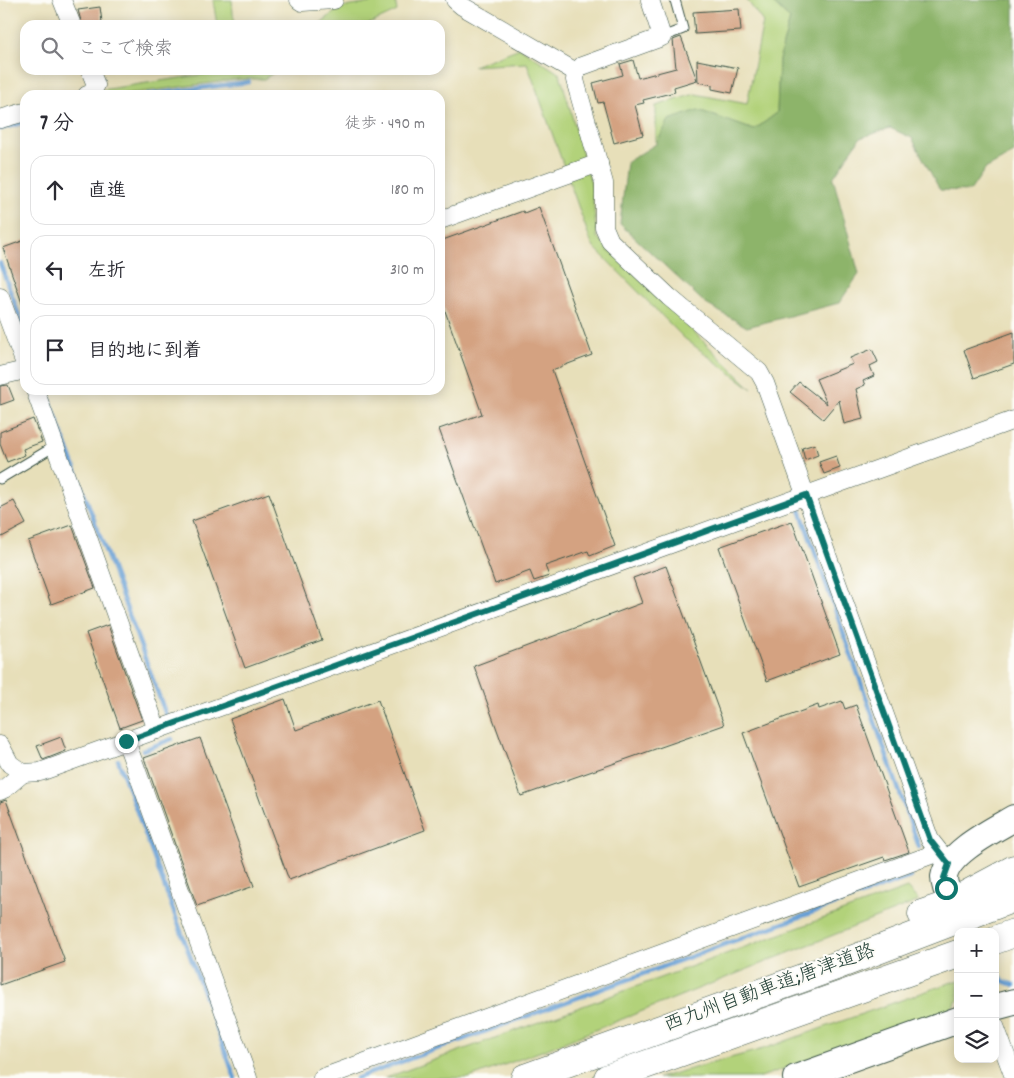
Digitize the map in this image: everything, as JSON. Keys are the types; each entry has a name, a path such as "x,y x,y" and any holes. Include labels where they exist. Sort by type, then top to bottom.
{"highway":[{"path":"573,1061 824,952 945,906 1014,869"},
{"name":"西九州自動車道;唐津道路","path":"525,1078 833,967 1014,898"},
{"path":"999,939 1014,933"},
{"path":"999,944 1014,939"},
{"name":"西九州自動車道;唐津道路","path":"608,1078 953,956"}],"street":[{"path":"62,0 70,20"},
{"path":"299,0 302,2 334,0"},
{"path":"456,0 462,6 576,72"},
{"path":"650,0 662,37 582,66 576,72 575,80 604,183 604,227 610,241 669,298 759,372 765,383 930,840 945,868"},
{"path":"92,75 96,85 94,90"},
{"path":"0,119 20,113"},
{"path":"445,218 599,163"},
{"path":"0,298 20,351"},
{"path":"0,376 20,371"},
{"path":"37,395 157,730"},
{"path":"0,745 10,764 23,772 40,772 1014,420"},
{"path":"126,741 248,1078"},
{"path":"0,791 23,772"},
{"path":"322,1078 945,868 961,852 1014,818"},
{"path":"999,1006 1014,1002"},
{"path":"796,1078 954,1021"},
{"path":"999,1037 1014,1077"}],"lane":[{"path":"662,37 684,29 675,0"},
{"path":"0,479 55,446"}],"green space":[{"path":"213,0 232,0 235,20 216,20"},
{"path":"395,0 397,11 378,20 324,20 340,8"},
{"path":"747,0 770,0 790,19 779,60 777,113 754,130 698,110 656,144 656,106 695,94 747,104 763,22"},
{"path":"770,0 1014,0 1014,153 985,169 970,191 940,190 912,138 890,128 860,138 833,178 859,274 839,303 747,327 706,304 620,224 627,162 656,144 669,120 698,110 754,130 777,113 779,60 790,19"},
{"path":"520,48 560,74 591,183 597,237 752,389 684,338 592,245 527,63 473,66"},
{"path":"199,75 270,75 264,79 240,79 158,90 101,90"},
{"path":"907,888 919,901 547,1049 469,1078 385,1078"},
{"path":"954,981 954,1005 951,1009 758,1078 658,1078 763,1049"}],"building":[{"path":"100,7 102,20 81,20 78,10"},
{"path":"739,9 741,31 695,34 693,12"},
{"path":"681,37 697,80 674,87 675,92 643,100 644,103 635,105 643,135 614,143 603,102 598,103 593,83 623,75 620,64 633,60 638,78 676,68 673,40"},
{"path":"697,60 738,68 732,93 712,89 712,85 698,82"},
{"path":"539,207 592,355 552,370 615,546 590,556 588,551 545,566 549,576 534,581 530,571 495,584 439,429 482,414 445,311 445,239 523,211 524,213"},
{"path":"20,242 20,297 3,248"},
{"path":"1014,332 1014,364 974,378 964,350"},
{"path":"872,349 878,362 870,366 874,376 863,381 865,385 856,389 863,419 844,424 839,400 823,419 790,392 799,382 827,404 816,379 853,364 850,358"},
{"path":"8,385 14,400 0,405 0,386"},
{"path":"33,419 42,442 23,449 25,455 7,462 0,444 0,432"},
{"path":"815,444 818,455 805,460 802,448"},
{"path":"836,456 840,468 824,474 819,462"},
{"path":"269,493 322,640 245,668 192,521"},
{"path":"14,501 26,524 0,538 0,508"},
{"path":"792,521 840,654 767,681 719,547"},
{"path":"72,525 95,588 51,604 28,541"},
{"path":"666,566 724,725 521,796 474,666 642,603 633,578"},
{"path":"108,625 142,720 120,728 86,633"},
{"path":"285,699 296,730 378,700 425,830 289,880 230,719"},
{"path":"842,701 845,709 856,705 909,852 885,860 884,857 799,887 743,733 818,705 819,709"},
{"path":"61,737 66,751 43,760 37,746"},
{"path":"200,738 254,886 197,906 144,758"},
{"path":"6,800 65,962 0,985 0,802"}],"waterway":[{"path":"186,90 249,82"},
{"path":"0,129 20,123"},
{"path":"0,263 20,318"},
{"path":"48,395 166,715"},
{"path":"800,510 919,847"},
{"path":"143,750 172,739"},
{"path":"118,760 235,1078"},
{"path":"357,1078 910,877"},
{"path":"997,973 1003,981 1014,985"}],"route":[{"path":"126,741 806,495 930,840 949,864 944,878 946,888"}]}
